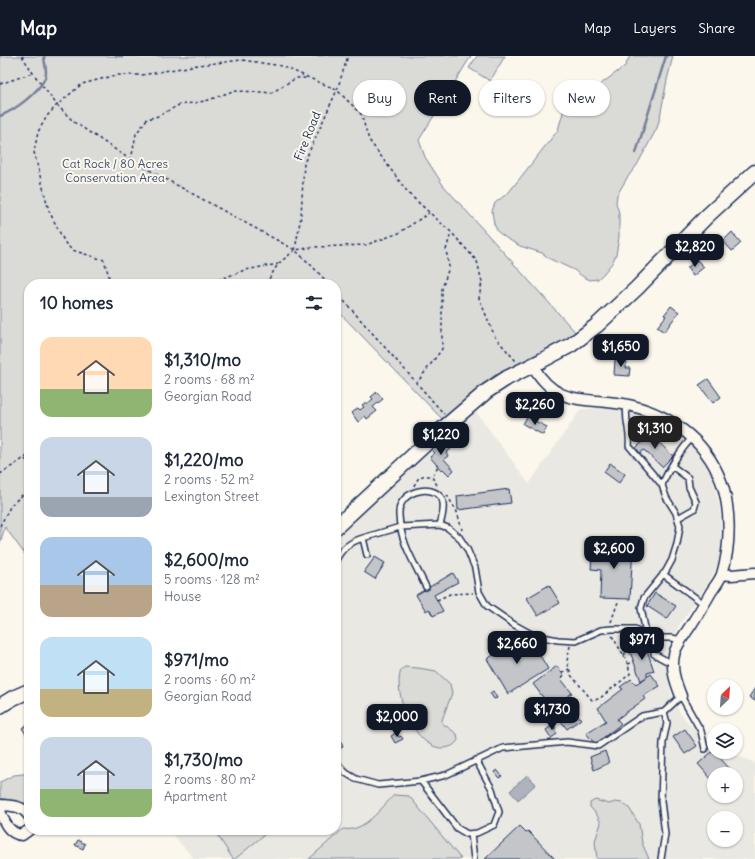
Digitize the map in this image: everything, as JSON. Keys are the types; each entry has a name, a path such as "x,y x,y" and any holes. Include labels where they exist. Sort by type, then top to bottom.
{"street":[{"path":"341,522 450,421 492,388 571,345 602,320 646,279 706,217 752,177"},
{"path":"528,368 549,386 567,397 580,400 627,405 666,418 692,438 705,453 720,478 725,496 729,527 727,550 722,574 674,651 672,662 676,684 681,696"},
{"path":"722,574 731,575 755,573"},
{"path":"0,706 24,693"},
{"path":"0,805 18,807 24,810"},
{"path":"0,811 6,824 14,833 22,835 24,834"}],"lane":[{"path":"627,405 626,415 630,439 629,446 662,485 666,497 678,518 680,526 675,552 663,574 644,598 641,608 644,634"},
{"path":"662,485 682,449 692,438"},
{"path":"672,466 687,476 689,487 696,504 692,510 678,518"},
{"path":"426,587 405,545 398,514 400,507 409,495 416,491 427,490 432,492 442,498 443,510 440,525"},
{"path":"341,552 349,544 363,538 400,527 440,525 448,528 459,536 467,549 475,568 479,592 487,606 513,624 533,635 558,640 576,641 591,636 601,630 608,630 612,628 635,629 654,638 672,638 681,640"},
{"path":"363,538 367,555"},
{"path":"663,574 704,604"},
{"path":"654,638 654,654 666,661 672,662"},
{"path":"341,767 356,779 378,785 421,781 446,775 503,748 530,744 567,742 598,746 642,716 664,712 681,696 701,731 705,749"},
{"path":"661,859 665,834 661,801 663,742 667,723 664,712"},
{"path":"421,781 457,828 467,834 477,833 494,825 499,812 492,788 476,760"},
{"path":"471,834 474,859"}],"path":[{"path":"22,56 32,73 57,105 74,122 131,160 295,250 324,279"},
{"name":"Fire Road","path":"295,250 301,216 304,164 337,90 348,56"},
{"path":"109,279 104,260 72,250 65,243 50,210 34,152 38,132 47,116 57,105 82,84 117,75 142,75 198,65 242,60 282,66 337,90 361,114 369,140 409,194 451,232 477,261 482,282 479,298 494,337 528,368"},
{"path":"0,84 32,73"},
{"path":"131,160 136,134 147,119 158,116 179,105 206,101 233,91 271,93 296,78 308,78 337,90"},
{"path":"269,279 278,264 295,250 316,247 366,245 399,233 429,213"},
{"path":"416,384 442,349 442,289 450,267 446,250 451,232"},
{"path":"221,279 245,270 278,264"},
{"path":"341,298 450,421"},
{"path":"0,474 24,460"},
{"path":"416,491 415,484 421,476 424,475 432,477"},
{"path":"0,526 11,505 24,493"},
{"path":"437,600 450,594 471,594 479,592"},
{"path":"571,640 567,661 571,675 592,700 599,699 630,674 628,664 608,630 619,599"},
{"path":"624,656 635,629"},
{"path":"628,664 634,662"},
{"path":"562,673 569,668"}],"shaded area":[{"path":"611,408 646,414 672,428 690,444 703,460 713,480 720,509 722,547 717,566 709,582 678,627 671,644 667,667 668,680 671,694 680,713 690,725 707,738 707,759 743,758 755,763 755,859 194,859 173,835 341,835 341,529 474,409 529,484 581,409"},
{"path":"527,775 536,784 518,800 510,791"}],"green space":[{"name":"Cat Rock / 80 Acres Conservation Area","path":"0,56 471,56 456,80 414,80 414,116 434,116 419,140 425,157 443,185 577,334 495,375 443,420 341,314 341,279 24,279 24,553 5,527 0,543"},
{"path":"477,56 505,56 491,80 469,68"},
{"path":"630,56 673,56 657,128 637,165 617,195 616,203 619,213 619,237 616,255 612,263 598,279 590,280 574,270 550,259 542,253 520,246 506,238 498,232 494,224 492,211 495,203 509,192 558,130 562,116 610,116 610,80 606,80 625,66"},
{"path":"405,667 436,671 450,684 452,693 442,723 457,734 458,740 453,746 445,748 434,746 424,740 408,719 403,706 399,680 401,670"},
{"path":"24,774 24,803 0,798 0,782 14,775"},
{"path":"394,795 409,796 461,859 309,859 336,835 341,835 341,831 343,829 358,827 378,813"},
{"path":"595,800 609,804 615,802 622,803 629,808 639,824 642,843 649,859 597,859 595,841 601,823 597,815 590,807 590,803"},
{"path":"217,835 264,835 235,859 233,859"}],"building":[{"path":"732,232 741,243 732,251 723,241"},
{"path":"697,260 704,267 693,276 687,268"},
{"path":"671,306 679,312 664,332 657,327 666,316 664,315"},
{"path":"615,359 627,360 626,368 630,368 629,376 614,375"},
{"path":"708,379 721,397 713,403 699,385"},
{"path":"377,392 383,399 373,407 377,411 367,419 365,416 358,422 352,413 358,408 360,410 364,407 362,405 366,402 367,404 373,399 371,397"},
{"path":"527,417 547,427 543,435 523,424"},
{"path":"650,434 673,456 662,467 644,450 640,453 636,448"},
{"path":"441,437 445,441 439,446 443,450 448,446 451,449 446,453 448,456 444,459 454,470 449,475 443,469 442,471 430,457 435,453 429,447"},
{"path":"610,463 625,474 619,483 604,472"},
{"path":"509,489 511,503 458,510 457,496"},
{"path":"608,543 633,546 630,599 600,598 601,570 591,569 593,545 607,546"},
{"path":"375,557 385,563 375,579 364,572"},
{"path":"453,573 458,582 434,595 443,611 433,616 429,609 426,611 416,595"},
{"path":"549,585 560,603 538,616 527,598"},
{"path":"655,593 676,606 667,619 647,606"},
{"path":"520,638 526,647 534,642 537,648 536,649 548,669 508,694 487,659"},
{"path":"645,644 654,671 647,673 647,677 641,681 629,649"},
{"path":"557,666 564,676 561,679 572,693 565,698 581,719 567,729 533,684"},
{"path":"651,674 660,686 643,696 645,699 617,719 621,724 595,744 586,733 606,721 598,708 623,689 620,687 631,679 636,684"},
{"path":"755,688 755,701 749,697"},
{"path":"493,691 497,698 494,699 490,693"},
{"path":"553,725 556,728 554,729 557,734 551,738 546,730"},
{"path":"685,729 697,746 685,754 673,737"},
{"path":"397,732 399,737 401,736 403,739 395,743 391,736"},
{"path":"605,751 609,763 594,770 590,757"},
{"path":"707,756 707,759 721,759 728,767 707,767 707,774 698,764"},
{"path":"497,770 502,776 499,778 494,772"},
{"path":"520,826 526,832 528,831 555,859 485,859"},
{"path":"78,840 85,844 83,849 75,845"}],"waterway":[{"path":"0,116 26,100 42,84 46,73 44,56"},
{"path":"116,56 123,56"},
{"path":"636,153 666,56"}]}
